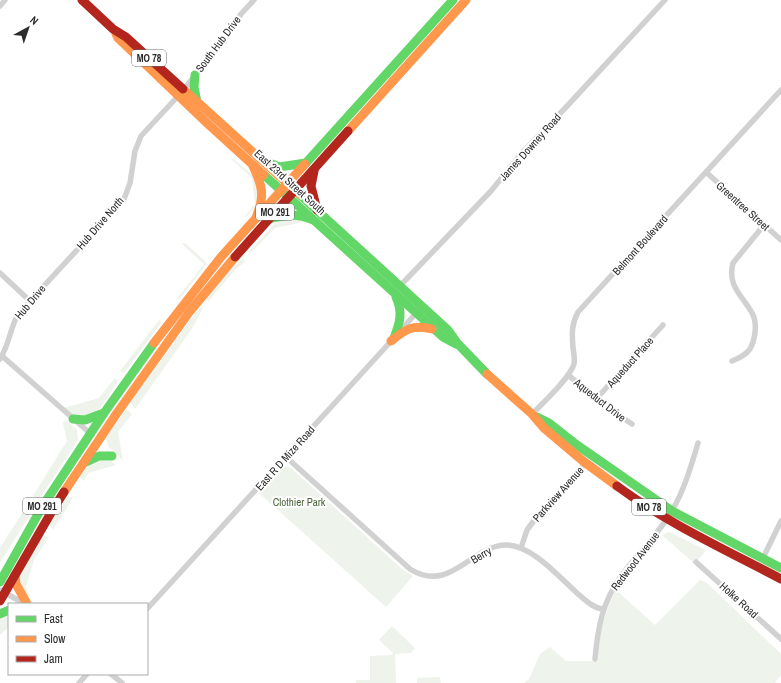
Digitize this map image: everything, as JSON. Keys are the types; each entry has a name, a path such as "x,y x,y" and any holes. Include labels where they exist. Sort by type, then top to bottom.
{"main road":[{"name":"East 23rd Street South","path":"82,0 113,29 118,38 181,92 197,102 288,191 314,220 397,289"},
{"name":"MO 291","path":"0,601 2,591 15,575 52,511 147,370 190,311 228,264 269,219 306,163 453,0"},
{"name":"MO 291","path":"0,582 42,507 90,434 146,353 192,292 253,223 316,167 466,0"},
{"path":"195,75 194,87 197,102"},
{"name":"East 23rd Street South","path":"181,92 208,124 257,162"},
{"path":"253,223 258,213 263,196 257,162 279,167 306,163"},
{"path":"316,167 312,175 311,186 317,210"},
{"name":"East 23rd Street South","path":"288,191 317,210 419,310 434,329 443,337 458,344"},
{"path":"269,219 292,213 314,220"},
{"path":"392,340 402,317 402,310 397,289"},
{"name":"East 23rd Street South","path":"419,310 448,330 458,344 490,377 532,414"},
{"path":"392,340 408,328 425,326 434,329"},
{"path":"73,419 86,421 104,413"},
{"name":"MO 78","path":"532,414 544,428 586,463 632,497 763,558 781,568"},
{"name":"MO 78","path":"532,414 549,423 669,515 781,579"},
{"path":"84,463 90,458 98,456 112,456"},
{"path":"0,566 30,528"},
{"path":"15,575 16,584 26,603"}],"street":[{"path":"0,6 5,0"},
{"name":"South Hub Drive","path":"181,92 225,39 241,14 254,0"},
{"name":"James Downey Road","path":"397,289 491,191 522,153 665,0"},
{"name":"Belmont Boulevard","path":"532,414 568,375 574,365 575,359 572,329 574,319 578,312 781,90"},
{"name":"Hub Drive North","path":"72,255 124,199 130,183 133,158 141,136 181,92"},
{"name":"Greentree Street","path":"706,172 781,240"},
{"path":"732,361 742,357 749,349 754,338 755,327 754,314 733,284 731,276 733,263 764,225"},
{"name":"Hub Drive","path":"1,358 9,342 18,314 72,255"},
{"path":"0,273 30,301"},
{"name":"East R D Mize Road","path":"148,609 419,310"},
{"name":"Aqueduct Place","path":"597,398 663,325"},
{"path":"1,358 99,441"},
{"name":"Aqueduct Drive","path":"568,375 612,411 632,424"},
{"name":"Redwood Avenue","path":"595,659 597,632 603,609 611,592 621,575 660,529 669,515 685,484 698,443"},
{"name":"Berry","path":"286,457 410,569 425,576 437,576 450,572 494,547 508,545 521,548 536,556 585,601 603,609"},
{"name":"Parkview Avenue","path":"521,548 527,530 538,515 586,463"},
{"path":"763,558 781,521"},
{"name":"Holke Road","path":"696,562 781,638"},
{"path":"2,591 24,603"},
{"path":"79,683 86,675"},
{"path":"113,675 122,683"}],"green space":[{"path":"232,158 253,175 260,190 255,207 246,217 244,217 255,204 252,178 231,159"},
{"path":"286,217 308,221 275,228 250,254 249,253 250,250 275,223"},
{"path":"184,243 205,261 206,264 180,299 176,300 204,264 182,244"},
{"path":"242,259 245,261 234,271 208,302 206,298 226,274"},
{"path":"200,307 203,308 191,330 135,409 131,401"},
{"path":"160,319 161,323 125,372 122,373 120,371"},
{"path":"115,378 118,381 117,383 97,413 76,418 64,408 99,398"},
{"path":"126,410 132,414 118,432 123,461 109,447 106,438"},
{"path":"66,420 77,430 78,440 38,499 33,496 67,441 63,423"},
{"path":"93,460 111,461 116,465 88,473 84,481 80,477"},
{"name":"Clothier Park","path":"285,466 291,468 403,570 413,576 386,607 259,493"},
{"path":"68,496 73,498 53,530 50,523"},
{"path":"26,501 33,506 33,510 0,563 0,548 26,507"},
{"path":"669,532 706,550 695,564 662,535"},
{"path":"42,537 49,537 34,560 26,586 29,597 23,590 19,575"},
{"path":"700,580 707,583 781,654 781,675 775,683 524,683 529,679 540,654 550,647 566,661 598,661 603,624 608,607 616,590 655,625"},
{"path":"8,615 8,628 0,635 0,616"},
{"path":"392,626 415,648 411,653 395,654 396,683 356,683 356,680 370,680 370,656 392,655 393,653 379,640"},
{"path":"440,677 441,683 417,683 417,678"}],"traffic: fast":[{"path":"305,164 453,0"},
{"path":"195,75 194,87 197,102"},
{"path":"260,159 279,167 306,163"},
{"path":"264,175 443,337 456,344"},
{"path":"299,194 448,330 458,344 487,374"},
{"path":"269,219 291,215 302,216 313,220"},
{"path":"394,338 400,318 396,297"},
{"path":"0,582 42,507 104,413 154,343"},
{"path":"73,419 85,420 104,413"},
{"path":"537,417 549,423 577,445 672,511 781,568"},
{"path":"86,462 99,456 112,456"},
{"path":"0,614 8,610"}],"traffic: slow":[{"path":"348,131 466,0"},
{"path":"116,34 118,38 208,124 264,175"},
{"path":"183,89 299,194"},
{"path":"154,343 221,257 305,164"},
{"path":"253,166 259,179 262,196 257,215"},
{"path":"64,492 117,413 190,311 235,257"},
{"path":"391,341 401,333 415,327 432,329"},
{"path":"487,374 532,414 544,428 583,461 617,486"},
{"path":"15,575 16,584 26,603"}],"traffic: jam":[{"path":"82,0 113,29 126,37 183,89"},
{"path":"235,257 348,131"},
{"path":"314,171 311,186 317,210"},
{"path":"617,486 676,524 781,579"},
{"path":"0,601 64,492"}]}
